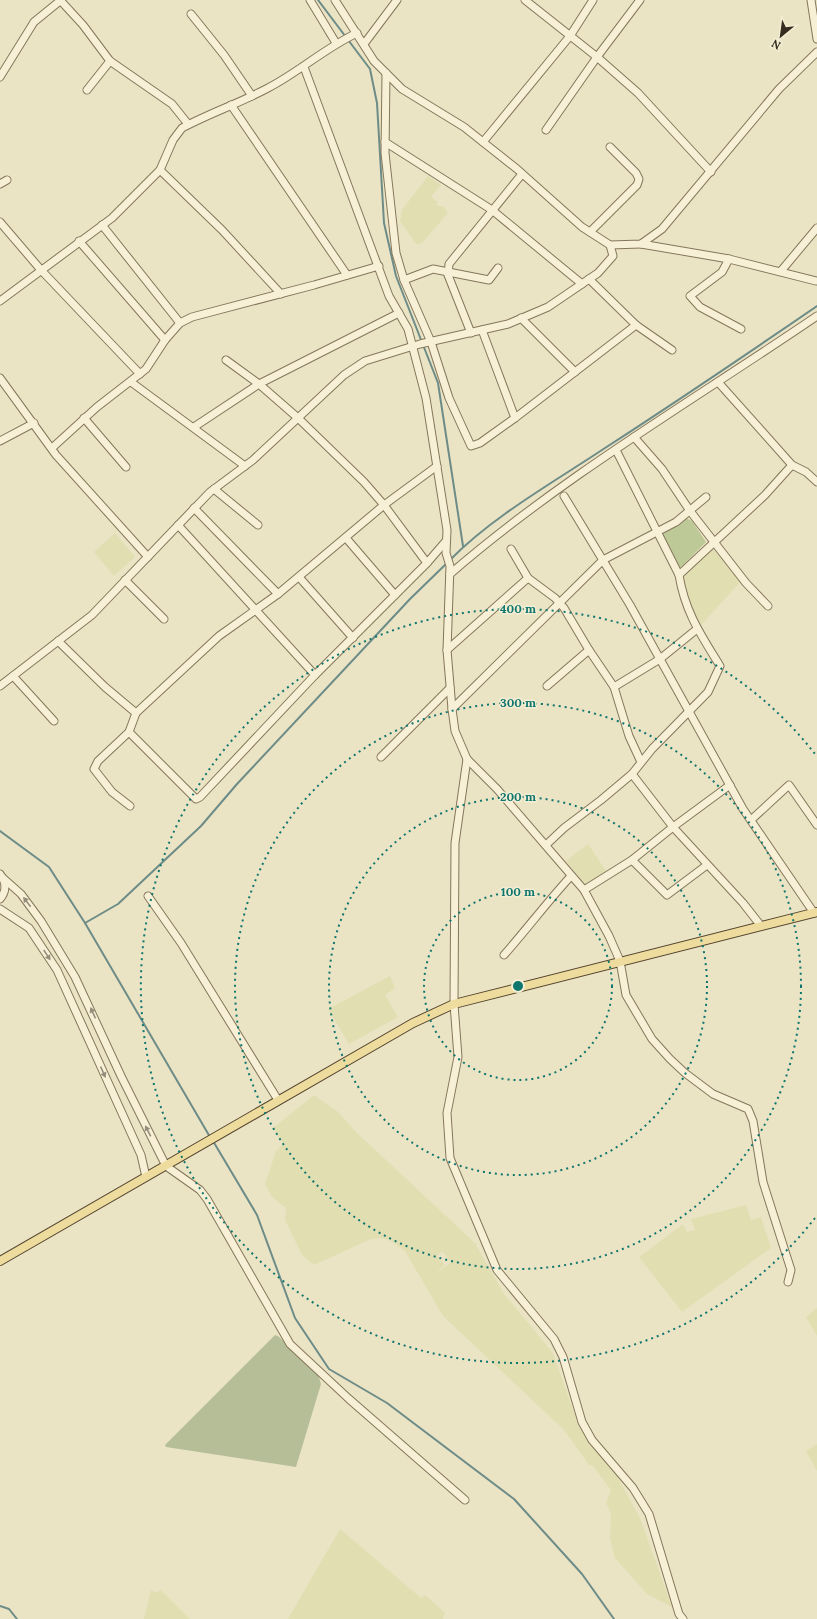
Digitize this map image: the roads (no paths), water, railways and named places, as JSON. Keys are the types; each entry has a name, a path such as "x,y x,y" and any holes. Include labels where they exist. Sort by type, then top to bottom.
{"main road":[{"path":"0,1261 413,1023 454,1004 620,961 816,913"}],"street":[{"path":"0,77 34,22 61,0 83,25 110,60 172,104 188,124"},
{"path":"310,0 338,42"},
{"path":"335,0 374,61 402,88 464,127 522,174 582,227 610,245 641,244 729,259 816,281"},
{"path":"364,44 397,0"},
{"path":"483,142 570,36 593,0"},
{"path":"546,130 597,57 640,0"},
{"path":"811,0 817,34"},
{"path":"528,1 597,57 638,93 711,172"},
{"path":"191,14 224,55 252,96"},
{"path":"0,301 112,218 160,170 172,140 182,128 252,96 304,67 338,42 355,33"},
{"path":"641,244 662,229 779,89 817,52"},
{"path":"87,90 110,60"},
{"path":"304,67 389,296 408,330 423,344 426,398 447,530 446,553 450,570 447,650 455,731 467,759 497,788 584,890 620,961 626,995 652,1039 670,1059 713,1094 741,1105 750,1112 753,1121 762,1182 791,1270 788,1282"},
{"path":"386,73 385,142 396,253 423,344 471,446 480,443 515,418 636,325"},
{"path":"231,105 347,276"},
{"path":"385,142 492,210 582,284"},
{"path":"590,232 637,185 639,179 636,173 610,147"},
{"path":"160,170 222,230 281,294"},
{"path":"471,333 448,275 449,264 522,174"},
{"path":"0,184 8,180"},
{"path":"0,222 41,270 140,374"},
{"path":"102,225 180,323"},
{"path":"781,271 817,228"},
{"path":"79,241 165,340"},
{"path":"0,686 92,615 194,508 214,489 245,466 344,375 364,361 423,344 508,324 548,307 598,274 613,256 610,245"},
{"path":"729,259 722,272 690,296 700,307 741,329"},
{"path":"52,448 84,418 146,369 165,340 180,323 192,317 347,276 379,266"},
{"path":"404,280 433,270 449,271 489,280 498,268"},
{"path":"589,279 636,325 672,350"},
{"path":"194,427 258,384 399,313"},
{"path":"450,570 476,552 548,496 634,437 817,316"},
{"path":"521,318 575,372"},
{"path":"482,330 515,418"},
{"path":"226,360 258,384 298,418 364,482 384,505 427,563"},
{"path":"0,378 52,448 148,557"},
{"path":"131,382 245,466"},
{"path":"718,382 792,464 806,472 817,482"},
{"path":"84,418 126,466"},
{"path":"0,441 34,423"},
{"path":"634,437 662,469 690,511 746,583 768,606"},
{"path":"546,845 564,828 632,774 641,762 708,692 720,666 697,630 682,595 679,575 616,450"},
{"path":"679,575 765,495 792,464"},
{"path":"130,806 112,792 94,769 98,761 129,732 136,713 219,636 257,611 384,505 437,466"},
{"path":"214,489 258,525"},
{"path":"564,496 604,560 751,820 816,913"},
{"path":"452,709 561,604 583,578 604,560 657,533 690,511 706,497"},
{"path":"194,508 278,594"},
{"path":"178,525 315,675"},
{"path":"346,538 395,595"},
{"path":"129,732 196,799 200,797 315,675 427,563 446,541"},
{"path":"511,549 528,578 561,604 588,650 614,687 629,736 641,762"},
{"path":"299,577 353,638"},
{"path":"447,650 528,578"},
{"path":"125,580 164,619"},
{"path":"614,687 660,659 697,630"},
{"path":"58,641 105,687 136,713"},
{"path":"547,686 588,650"},
{"path":"13,676 54,721"},
{"path":"381,757 450,688"},
{"path":"467,759 456,843 454,1004 458,1057 447,1113 450,1158 497,1270 554,1339 563,1357 582,1422 592,1440 633,1488 648,1514 676,1606 683,1619"},
{"path":"632,774 673,827 743,903 761,926"},
{"path":"584,890 632,860 673,827 730,785"},
{"path":"751,820 789,785 817,825"},
{"path":"632,860 667,895 707,864"},
{"path":"0,899 5,888 2,876"},
{"path":"2,876 21,894 41,921 75,977 121,1076 166,1166 200,1190 207,1199 290,1344 349,1399 465,1500"},
{"path":"504,955 526,930 546,903 571,876"},
{"path":"148,896 181,943 278,1100"},
{"path":"0,909 29,928 57,970 141,1155 146,1177"}],"waterway":[{"path":"318,0 370,69 377,103 384,223 396,276 438,383 463,546"},
{"path":"450,560 485,529 524,500 685,396 817,306"},
{"path":"85,923 118,904 201,826 237,784 410,599 447,563"},
{"path":"0,831 49,867 85,923 210,1137"},
{"path":"213,1141 257,1215 295,1318 329,1369 387,1403 514,1499 582,1574 614,1619"},
{"path":"0,1606 9,1609 17,1619"}]}
